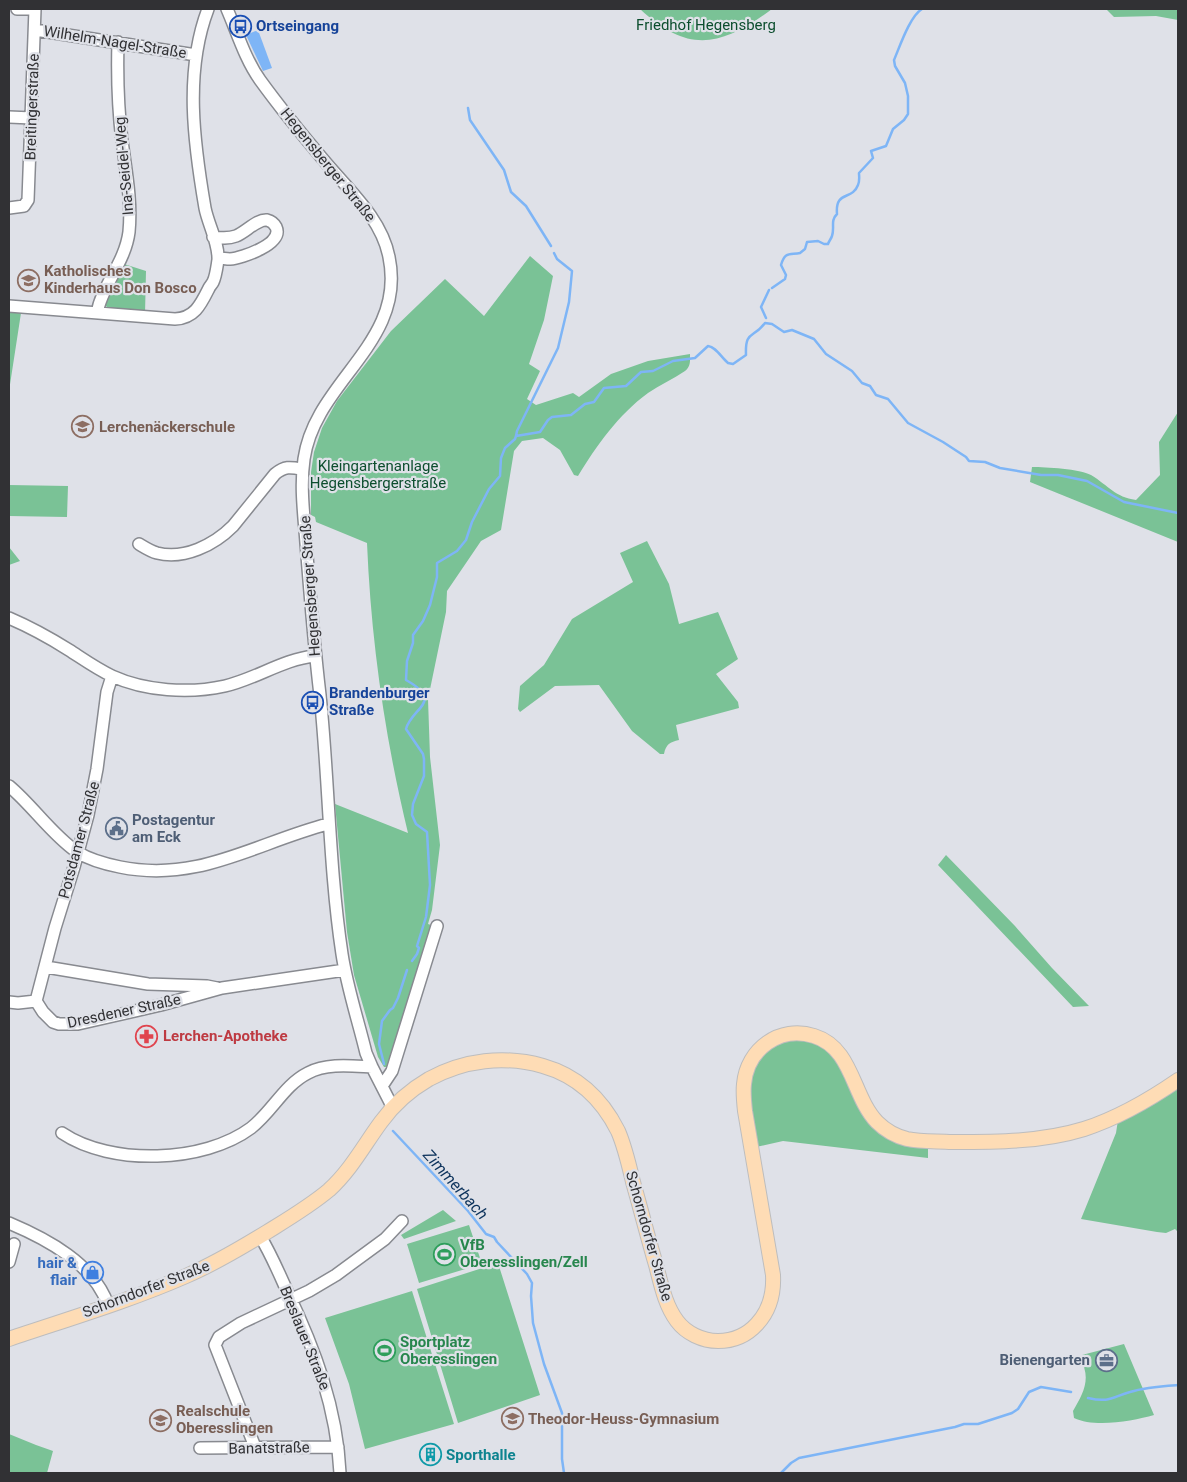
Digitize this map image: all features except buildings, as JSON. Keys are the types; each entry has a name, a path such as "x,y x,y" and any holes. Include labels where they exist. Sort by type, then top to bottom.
{"main road":[{"name":"Schorndorfer Straße","path":"9,1339 188,1276 260,1236 312,1203 343,1176 359,1156 381,1121 412,1090 430,1079 463,1064 505,1060 531,1063 554,1069 577,1081 599,1101 613,1121 622,1141 662,1288 672,1314 688,1332 700,1338 719,1341 736,1338 754,1328 772,1298 773,1275 743,1090 745,1074 752,1058 759,1049 774,1038 791,1033 801,1033 814,1036 828,1043 837,1050 843,1059 865,1103 878,1123 896,1135 920,1141 1018,1141 1065,1134 1122,1113 1178,1080"}],"street":[{"name":"Wilhelm-Nagel-Straße","path":"18,9 35,9"},
{"name":"Breitingerstraße","path":"9,208 26,205 28,200 35,9"},
{"path":"9,306 182,318 198,309 213,282 218,258 206,212 196,150 194,109 196,55 201,29 208,9"},
{"name":"Hegensberger Straße","path":"227,9 256,75 310,144 373,219 383,236 390,259 391,294 381,324 365,352 321,411 307,443 302,469 302,493 328,824 340,944 366,1053 393,1108"},
{"name":"Wilhelm-Nagel-Straße","path":"35,30 196,55"},
{"name":"Ina-Seidel-Weg","path":"97,313 100,300 124,253 129,224 129,197 118,105 118,42"},
{"path":"9,117 32,118"},
{"path":"213,237 226,238 236,236 259,222 266,220 272,223 276,229 274,240 258,250 232,258 218,258"},
{"path":"139,544 154,552 164,554 181,554 205,546 226,534 282,468 302,469"},
{"path":"9,618 40,632 112,676 154,687 178,690 203,689 241,682 295,659 315,656"},
{"name":"Potsdamer Straße","path":"36,1001 93,793 107,692 112,676"},
{"path":"9,786 78,852 91,860 131,870 167,871 201,866 227,859 328,824"},
{"path":"382,1086 392,1071 437,926"},
{"name":"Dresdener Straße","path":"46,967 148,984 191,997"},
{"name":"Dresdener Straße","path":"36,1001 48,1018 60,1024 68,1025 191,997 222,988 345,970"},
{"name":"Dresdener Straße","path":"148,984 222,988"},
{"path":"9,1002 36,1001"},
{"path":"62,1133 86,1146 122,1153 173,1155 200,1151 221,1144 250,1129 269,1112 290,1085 309,1072 330,1066 372,1067"},
{"path":"255,1447 215,1345 219,1337 241,1323 336,1275 385,1239 402,1221"},
{"path":"9,1223 54,1246 73,1260 102,1289 108,1305"},
{"name":"Breslauer Straße","path":"260,1236 291,1299 321,1373 331,1408 338,1447 340,1473"},
{"path":"9,1262 14,1244"},
{"name":"Banatstraße","path":"200,1448 338,1447"}],"green space":[{"name":"Friedhof Hegensberg","path":"640,9 772,9 737,31 706,40 690,39 674,34"},
{"path":"1106,9 1178,9 1178,20 1156,16 1114,17"},
{"name":"Kleingartenanlage Hegensbergerstraße","path":"530,256 553,276 544,320 529,364 540,371 527,399 536,405 573,393 579,397 611,374 648,361 690,354 690,363 685,371 648,393 627,411 601,442 578,476 574,475 560,450 543,438 522,441 514,451 501,530 481,541 447,591 446,612 428,699 430,757 440,845 432,910 428,924 434,926 391,1067 384,1067 378,1057 354,975 347,932 335,804 408,833 392,761 380,689 367,543 316,522 315,517 311,515 311,472 314,452 322,428 337,401 391,331 445,279 484,316"},
{"path":"124,264 146,271 145,314 110,311 106,306 106,299"},
{"path":"9,309 19,310 21,313 9,391"},
{"path":"1178,412 1178,542 1030,482 1032,467 1071,470 1091,475 1117,494 1136,500 1160,475 1159,442"},
{"path":"9,485 68,486 67,517 9,516"},
{"path":"647,541 669,584 679,624 718,612 738,659 716,674 738,702 739,708 676,725 679,740 669,744 664,754 660,754 632,731 599,685 555,686 520,712 518,709 520,686 544,665 572,619 633,582 620,553"},
{"path":"9,547 20,561 9,565"},
{"path":"946,855 1089,1006 1073,1007 938,865"},
{"path":"784,1040 812,1040 835,1056 866,1114 928,1148 928,1158 783,1141 756,1147 749,1105 751,1072 763,1052"},
{"path":"1178,1085 1178,1232 1175,1229 1166,1233 1157,1232 1081,1219 1116,1133 1118,1120"},
{"path":"443,1210 456,1221 404,1239 401,1235"},
{"name":"VfB Oberesslingen/Zell","path":"469,1225 482,1264 419,1283 407,1244"},
{"path":"498,1263 540,1395 458,1423 417,1289"},
{"name":"Sportplatz Oberesslingen","path":"412,1291 454,1424 365,1449 349,1384 325,1318"},
{"path":"1124,1344 1154,1415 1103,1423 1092,1423 1074,1418 1073,1411 1083,1392 1086,1379 1084,1366 1080,1359 1082,1355"},
{"path":"9,1434 53,1451 47,1473 9,1473"}],"water":[{"path":"258,30 272,68 263,71 246,35"}],"waterway":[{"path":"772,288 785,279 786,275 781,265 786,256 800,253 805,249 807,242 818,241 828,244 832,236 833,222 841,198 855,190 859,182 859,173 873,158 871,151 886,146 893,129 908,114 908,96 905,83 895,66 894,60 909,25 922,9"},
{"path":"468,108 470,120 504,170 511,192 526,206 551,246"},
{"path":"516,436 558,348 569,302 572,271 557,259 554,253"},
{"path":"766,318 761,307 769,290"},
{"name":"Zimmerbach","path":"412,961 419,948 417,946 426,917 430,885 427,832 416,824 412,815 413,804 424,776 424,759 423,754 406,729 409,721 425,699 423,694 406,680 407,661 413,643 413,635 423,621 430,605 437,577 437,563 457,551 466,540 472,522 489,489 500,476 501,458 505,448 516,436 540,432 552,417 571,415 585,404 594,402 604,388 626,386 641,372 653,371 673,361 695,358 708,346 716,350 728,363 733,364 746,355 748,338 765,323 772,324 784,332 792,330 814,339 826,354 852,371 862,383 870,386 876,395 888,399 908,423 943,442 969,461 985,462 1000,468 1041,475 1058,475 1087,481 1124,502 1178,513"},
{"name":"Zimmerbach","path":"384,1064 379,1044 382,1021 393,1008 398,998 407,970"},
{"name":"Zimmerbach","path":"393,1131 468,1211 486,1234 494,1237 527,1274 532,1283 533,1323 544,1364 562,1413 562,1459 564,1473"},
{"path":"1088,1398 1106,1400 1142,1389 1178,1385"},
{"path":"781,1473 799,1458 964,1424 978,1424 1012,1413 1018,1409 1029,1392 1041,1387 1071,1392"}],"place":[{"name":"Ortseingang","path":"240,26"},
{"name":"Katholisches Kinderhaus Don Bosco","path":"28,280"},
{"name":"Lerchenäckerschule","path":"83,427"},
{"name":"Brandenburger Straße","path":"313,702"},
{"name":"Postagentur am Eck","path":"116,829"},
{"name":"Lerchen-Apotheke","path":"147,1036"},
{"name":"VfB Oberesslingen/Zell","path":"444,1254"},
{"name":"hair & flair","path":"93,1272"},
{"name":"Sportplatz Oberesslingen","path":"384,1351"},
{"name":"Bienengarten","path":"1106,1360"},
{"name":"Theodor-Heuss-Gymnasium","path":"512,1419"},
{"name":"Realschule Oberesslingen","path":"160,1420"},
{"name":"Sporthalle","path":"430,1455"}]}
